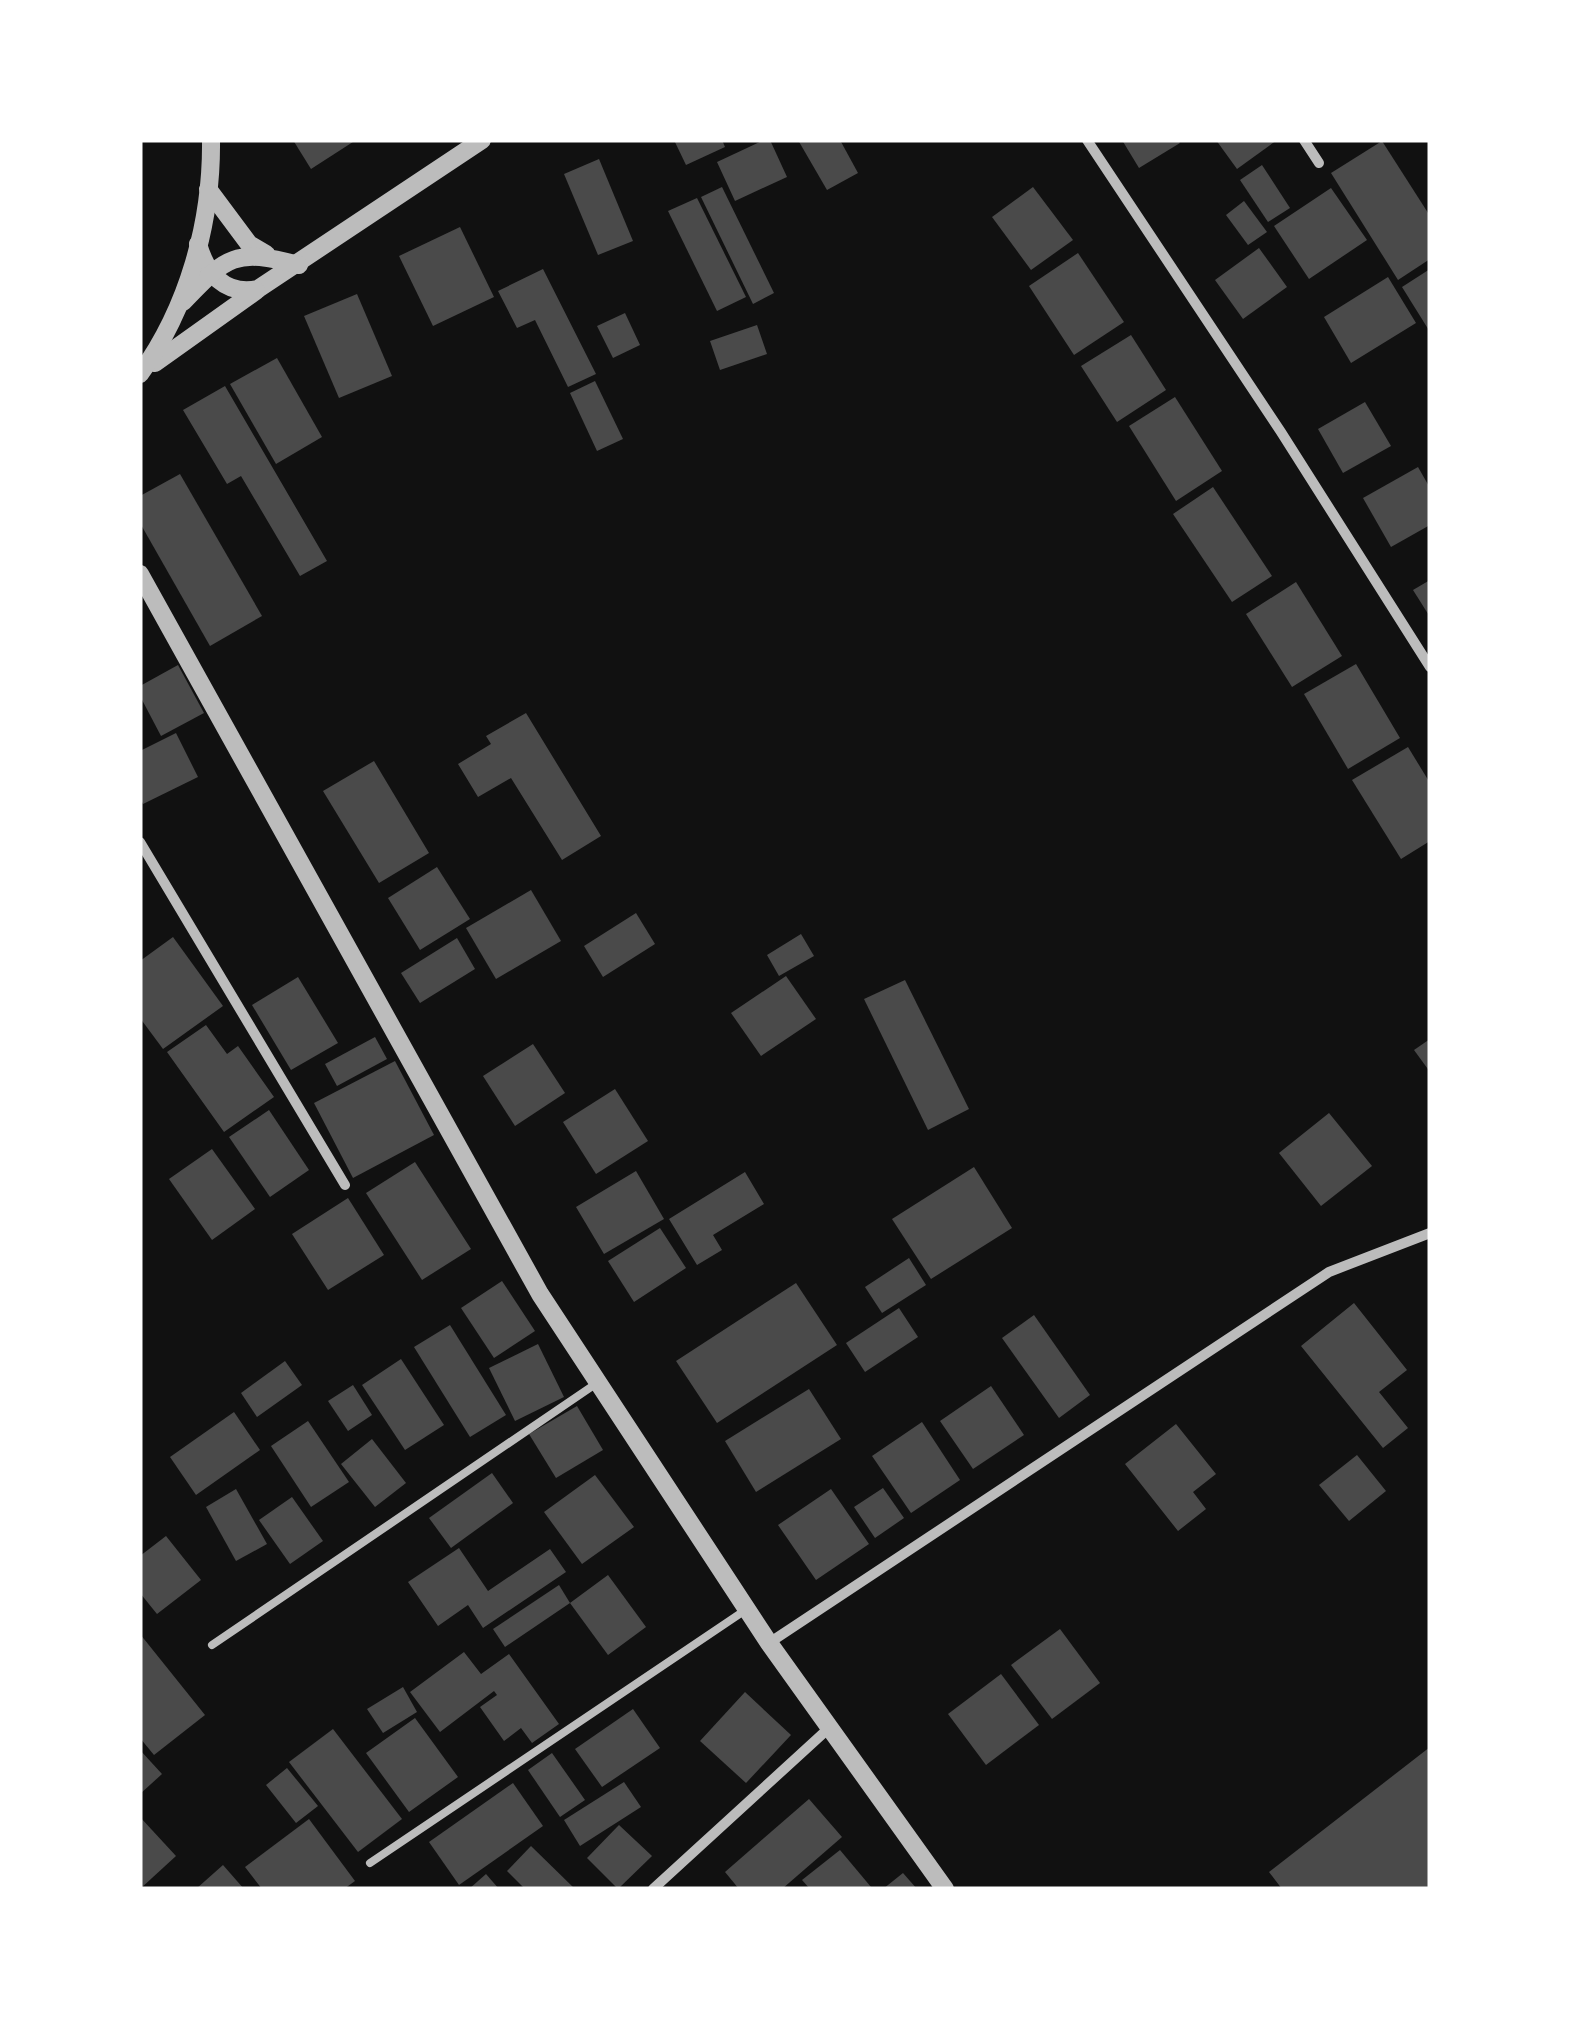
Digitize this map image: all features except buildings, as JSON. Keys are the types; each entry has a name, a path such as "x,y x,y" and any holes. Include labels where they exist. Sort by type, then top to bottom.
{"street":[{"path":"140,376 180,306 198,244 208,189 210,140"},
{"path":"140,376 176,345 482,140"},
{"path":"1087,140 1281,432 1430,667"},
{"path":"1304,140 1319,163"},
{"path":"208,189 249,244 270,257"},
{"path":"198,244 212,273 223,285 237,291 258,289"},
{"path":"180,306 228,260 246,255 299,265"},
{"path":"140,574 530,1277 769,1643 946,1889"},
{"path":"140,842 344,1185"},
{"path":"769,1643 1329,1272 1430,1232"},
{"path":"653,1889 829,1728"}],"lane":[{"path":"212,1645 598,1382"},
{"path":"370,1863 747,1609"}]}
